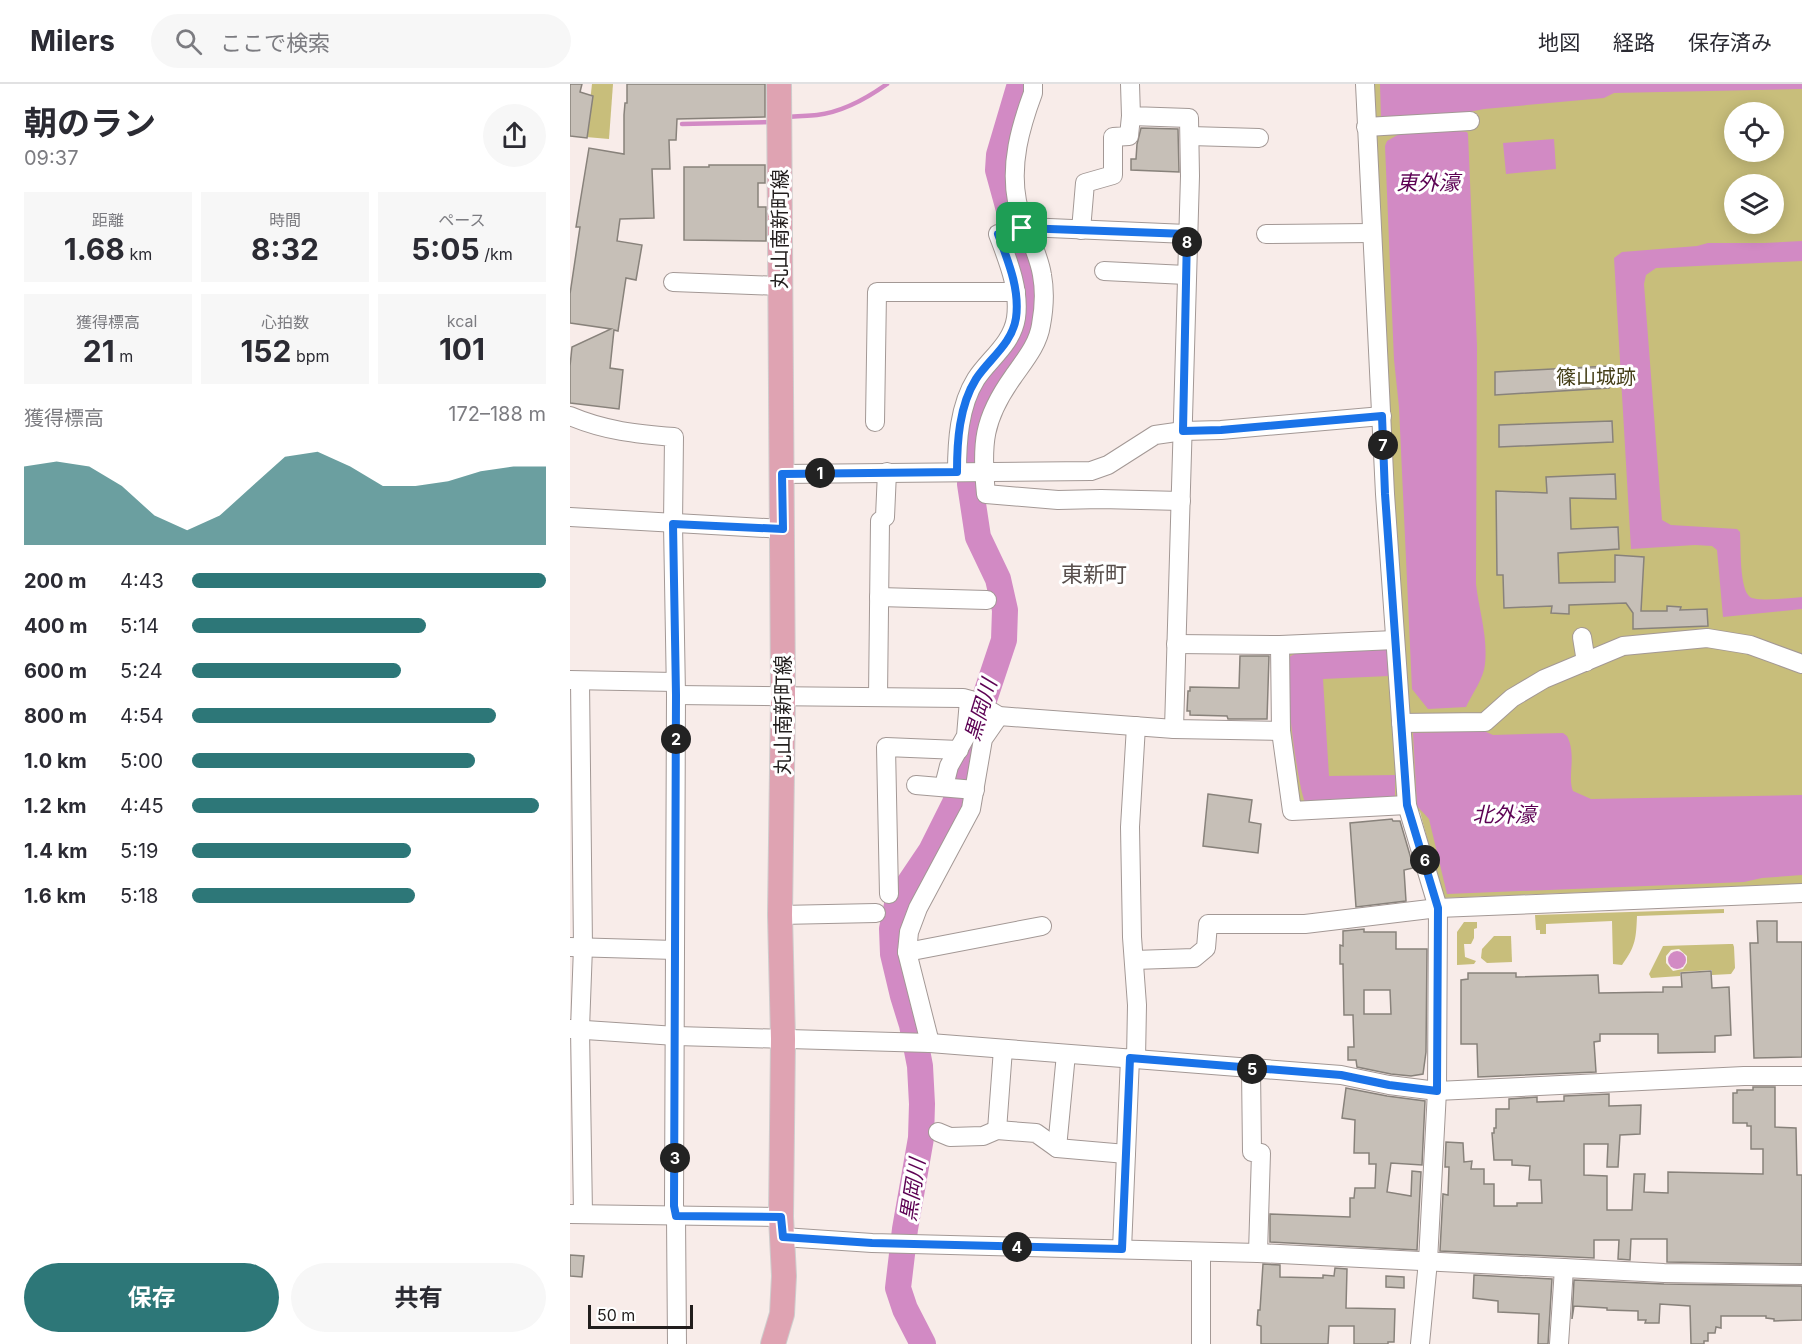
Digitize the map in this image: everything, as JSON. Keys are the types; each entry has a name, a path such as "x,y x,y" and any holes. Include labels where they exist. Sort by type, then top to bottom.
{"main road":[{"name":"丸山南新町線","path":"773,1344 782,1314 784,1276 780,915 783,529 779,84"}],"street":[{"path":"1033,84 1033,93 1017,147 1015,176 1018,229 1042,274 1044,303 1041,328 1031,351 992,410 984,436 986,494 1058,500 1181,501"},
{"path":"1081,230 1085,183 1113,175 1113,137 1129,136 1130,84"},
{"path":"1365,84 1395,640 1407,805 1438,908 1437,1091 1428,1261 1420,1344"},
{"path":"1131,116 1189,118 1174,729"},
{"path":"1366,127 1470,121"},
{"path":"1190,136 1259,138"},
{"path":"959,473 957,453 964,410 975,381 1008,340 1016,319 1016,292 1009,263 998,234 1018,229 1187,234"},
{"path":"1266,234 1372,232"},
{"path":"1104,271 1186,275"},
{"path":"673,282 780,286"},
{"path":"875,422 877,292 1016,292"},
{"path":"570,416 595,427 674,437 676,688 674,1206 677,1344"},
{"path":"782,474 1091,471 1108,465 1155,435 1382,416"},
{"path":"878,697 880,522 885,517 887,472"},
{"path":"570,517 783,529"},
{"path":"879,597 987,600"},
{"path":"1582,637 1586,662"},
{"path":"1401,723 1485,722 1512,698 1544,679 1623,646 1707,638 1750,645 1802,664"},
{"path":"1176,644 1280,645 1395,640"},
{"path":"1280,645 1281,731 1292,811 1407,805"},
{"path":"1281,731 1136,726 983,707 963,698 783,696 575,680 576,1214 676,1216 782,1227 872,1243 1258,1253 1664,1273 1802,1275"},
{"path":"944,786 949,766 983,707"},
{"path":"930,1043 907,952 909,933 918,908 970,808 975,790 982,739 983,707"},
{"path":"1122,1249 1126,1154 1137,1005 1130,827 1136,726"},
{"path":"889,894 886,747 959,750"},
{"path":"916,784 975,790"},
{"path":"1134,960 1194,958 1206,948 1208,924 1305,924 1438,908 1802,893"},
{"path":"780,915 876,912"},
{"path":"907,952 1042,926"},
{"path":"577,947 675,950"},
{"path":"575,1029 676,1036 930,1043 1341,1075 1389,1085 1437,1091 1744,1076 1802,1076"},
{"path":"997,1130 1003,1049"},
{"path":"1057,1148 1066,1054"},
{"path":"1251,1069 1252,1152 1261,1153 1258,1253"},
{"path":"938,1132 950,1137 983,1136 997,1130 1036,1133 1057,1148 1126,1154"},
{"path":"1201,1252 1201,1344"},
{"path":"1559,1344 1564,1268"}],"green space":[{"path":"592,84 613,84 609,139 586,137"},
{"name":"篠山城跡","path":"1371,84 1802,84 1802,884 1443,898 1420,812 1415,807 1290,805 1280,646 1398,643"},
{"path":"1724,909 1724,913 1637,916 1634,942 1622,965 1613,964 1612,921 1546,924 1546,934 1540,934 1540,930 1536,930 1535,915"},
{"path":"1464,922 1477,922 1471,944 1464,944 1465,957 1476,961 1474,964 1457,965 1457,932"},
{"path":"1494,936 1511,936 1512,962 1487,963 1481,958 1482,949"},
{"path":"1733,944 1735,968 1731,974 1712,975 1712,970 1680,972 1680,976 1651,978 1649,974 1663,946","holes":["1679,949 1687,956 1687,963 1683,969 1673,971 1666,963 1666,956 1671,950"]}],"water":[{"path":"1380,84 1802,84 1802,89 1614,93 1604,98 1484,109 1464,113 1381,119"},
{"name":"東外濠","path":"1458,131 1468,134 1477,346 1476,584 1486,654 1482,675 1466,707 1428,709 1412,689 1385,146 1387,141 1401,133"},
{"path":"1554,139 1556,169 1506,174 1503,143"},
{"path":"1802,241 1802,261 1656,268 1646,275 1644,284 1662,520 1671,525 1737,529 1740,532 1744,585 1750,597 1767,599 1802,597 1802,609 1723,617 1717,550 1712,546 1631,549 1614,258 1622,252 1697,246 1708,243"},
{"path":"1388,647 1389,676 1323,679 1329,776 1395,775 1395,797 1305,802 1298,774 1292,729 1288,684 1289,657 1300,651"},
{"name":"北外濠","path":"1484,731 1493,735 1563,733 1570,743 1573,791 1591,799 1802,795 1802,875 1762,878 1744,882 1447,894 1429,819 1417,806 1413,733"},
{"path":"1673,951 1681,951 1686,956 1684,967 1673,969 1668,964 1668,956"}],"building":[{"path":"570,84 582,84 580,92 593,96 587,138 570,136"},
{"path":"627,84 765,84 765,117 677,119 676,140 669,140 670,169 652,169 654,218 620,219 617,241 642,245 636,280 626,278 618,331 614,330 610,368 623,370 619,409 570,403 572,347 611,329 570,323 570,294 580,227 576,227 589,148 624,154"},
{"path":"1141,128 1178,129 1179,172 1131,170 1131,159 1136,159"},
{"path":"709,165 765,165 765,183 758,183 758,207 766,207 766,241 684,240 684,167 709,167"},
{"path":"1609,366 1609,388 1495,395 1495,372"},
{"path":"1612,421 1613,442 1499,447 1499,425"},
{"path":"1615,474 1616,499 1570,498 1571,529 1618,527 1619,549 1558,553 1559,583 1615,582 1615,555 1644,557 1641,611 1667,611 1667,606 1681,607 1680,610 1707,609 1708,626 1633,629 1633,613 1626,603 1569,605 1569,614 1551,613 1552,606 1504,608 1503,575 1497,575 1496,491 1547,493 1546,477"},
{"path":"1240,656 1269,656 1267,719 1228,719 1227,716 1190,715 1190,711 1187,711 1190,687 1239,688"},
{"path":"1208,794 1252,800 1249,822 1261,824 1258,853 1203,846"},
{"path":"1392,819 1400,821 1412,862 1413,868 1404,870 1406,901 1356,907 1350,823"},
{"path":"1757,921 1777,921 1777,942 1802,942 1802,1057 1754,1058 1750,943 1758,943"},
{"path":"1364,929 1364,932 1396,932 1396,949 1427,949 1426,1052 1423,1074 1411,1076 1391,1074 1357,1067 1356,1060 1348,1060 1348,1047 1354,1047 1353,1015 1344,1015 1343,964 1340,964 1343,931","holes":["1364,990 1390,990 1391,1014 1364,1014"]},
{"path":"1711,971 1712,988 1729,987 1731,1035 1715,1036 1715,1052 1658,1053 1658,1034 1600,1034 1600,1041 1594,1042 1596,1072 1478,1077 1477,1044 1461,1044 1461,980 1468,979 1468,973 1516,973 1516,977 1598,975 1599,993 1663,992 1663,987 1682,987 1681,973"},
{"path":"1753,1087 1775,1087 1775,1127 1796,1128 1797,1175 1802,1175 1802,1264 1667,1262 1667,1239 1631,1239 1630,1260 1618,1259 1619,1240 1594,1240 1594,1258 1440,1251 1443,1194 1448,1195 1449,1167 1445,1167 1446,1142 1463,1143 1464,1162 1472,1161 1471,1169 1484,1169 1484,1184 1494,1184 1494,1206 1542,1203 1541,1180 1529,1180 1530,1166 1512,1165 1512,1160 1494,1160 1492,1133 1496,1128 1496,1109 1509,1109 1509,1099 1537,1097 1537,1102 1564,1101 1564,1096 1609,1094 1609,1106 1641,1105 1640,1134 1620,1135 1618,1167 1607,1167 1608,1144 1584,1144 1584,1175 1607,1176 1607,1210 1632,1210 1634,1174 1645,1174 1644,1192 1668,1193 1668,1172 1763,1174 1763,1149 1751,1149 1751,1126 1747,1126 1747,1123 1733,1123 1733,1093 1737,1093 1737,1090 1753,1090"},
{"path":"1346,1088 1425,1101 1422,1165 1391,1163 1387,1192 1411,1196 1412,1171 1421,1172 1417,1250 1270,1242 1270,1214 1350,1217 1350,1198 1354,1198 1355,1188 1375,1188 1376,1164 1369,1164 1369,1153 1354,1153 1355,1120 1342,1118"},
{"path":"570,1255 584,1256 582,1277 570,1276"},
{"path":"1263,1264 1280,1265 1280,1277 1323,1278 1323,1275 1334,1276 1335,1268 1347,1269 1346,1308 1395,1309 1394,1342 1354,1344 1354,1326 1329,1326 1328,1344 1261,1344 1261,1326 1257,1325"},
{"path":"1474,1275 1552,1279 1548,1344 1538,1344 1539,1314 1498,1312 1498,1301 1473,1298"},
{"path":"1386,1276 1404,1277 1404,1288 1386,1287"},
{"path":"1574,1280 1802,1286 1802,1320 1774,1321 1766,1316 1721,1316 1721,1328 1716,1327 1715,1333 1708,1333 1708,1341 1704,1341 1704,1344 1691,1344 1690,1306 1660,1304 1659,1323 1645,1323 1646,1320 1638,1320 1638,1311 1574,1306 1572,1319"}],"waterway":[{"path":"788,117 836,111 862,100 887,84"},
{"name":"黒岡川","path":"923,1344 905,1309 898,1288 905,1229 921,1138 922,1104 920,1066 912,1025 893,954 892,929 898,900 931,851 955,803 975,727 1004,640 1005,610 998,579 978,537 970,484 982,390 1000,367 1022,348 1032,328 1035,302 1033,276 1015,232 998,170 999,155 1020,84"},
{"path":"682,124 773,122"}],"district":[{"name":"東新町","path":"1094,574"}],"route":[{"path":"1022,228 1187,234 1183,431 1221,430 1382,416 1385,494 1407,805 1438,908 1437,1091 1389,1085 1341,1075 1130,1058 1122,1249 872,1243 783,1237 781,1217 676,1216 674,1206 676,695 673,524 783,529 782,474 957,472 960,423 975,381 1008,340 1016,319 1016,292 1009,263 998,234 1022,228"}]}
